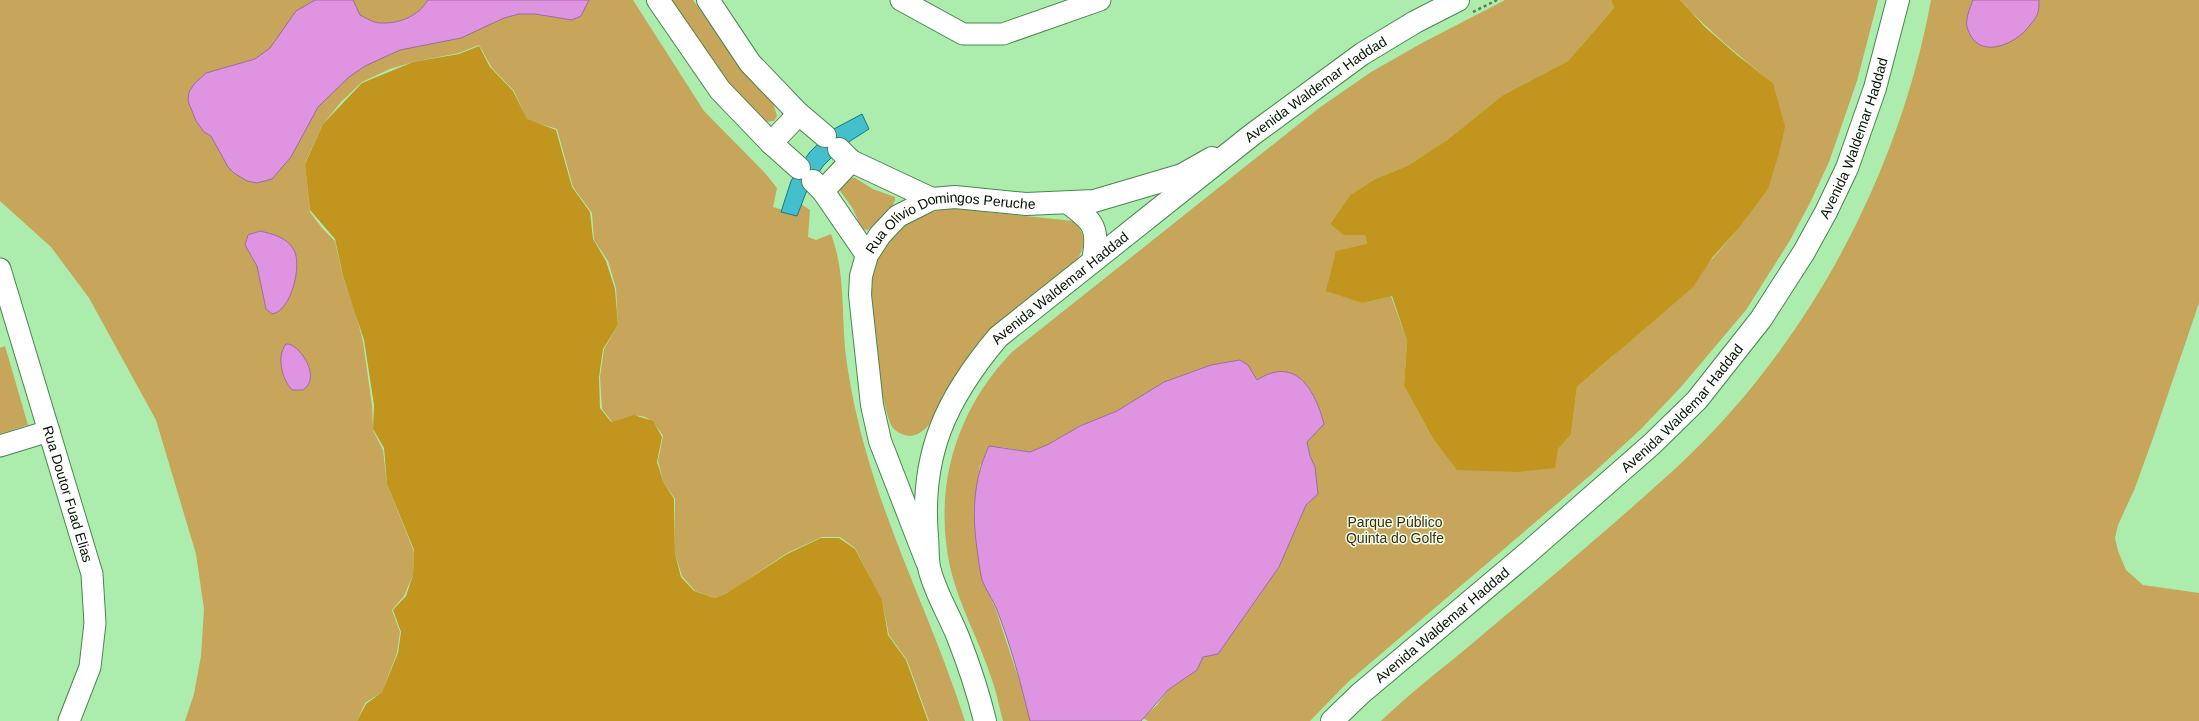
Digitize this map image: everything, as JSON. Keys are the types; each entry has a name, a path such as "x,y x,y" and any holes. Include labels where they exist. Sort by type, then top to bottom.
{"main road":[{"path":"658,0 720,90 771,143 812,180 867,255"},
{"path":"708,0 750,63 799,114 838,149 932,199"},
{"name":"Avenida Waldemar Haddad","path":"1332,721 1360,694 1523,557 1652,444 1697,400 1756,325 1804,252 1826,212 1847,168 1875,88 1898,0"},
{"name":"Avenida Waldemar Haddad","path":"985,721 976,687 929,567 925,517 927,487 933,447 944,416 978,362 998,337 1253,134 1362,54 1414,22 1463,7"},
{"path":"771,143 799,114"},
{"name":"Rua Olívio Domingos Peruche","path":"929,567 880,441 872,405 860,295 861,276 867,255 898,216 932,199 955,197 1026,204 1094,201 1182,176 1253,134"},
{"path":"812,180 838,149"},
{"path":"1068,203 1086,216 1095,228 1097,241 1093,261"}],"street":[{"path":"901,0 964,34 1004,34 1100,0"},
{"name":"Rua Doutor Fuad Elias","path":"0,268 8,327 48,431 92,574 94,623 90,668 69,721"},
{"path":"0,446 48,431"}],"path":[{"path":"1463,7 1497,0"}],"green space":[{"path":"0,0 633,0 704,111 765,173 777,188 773,207 793,213 797,201 810,210 808,237 816,240 831,234 836,249 841,279 846,357 854,403 865,448 900,551 941,653 965,721 929,721 907,660 889,635 882,601 855,548 840,537 822,537 787,553 729,592 715,598 695,591 682,576 675,554 675,499 663,481 658,461 663,436 647,418 636,416 612,422 602,409 600,377 604,349 618,325 616,288 608,261 594,240 592,213 573,187 557,129 527,120 514,91 492,68 479,45 459,53 413,62 390,69 362,82 341,102 323,124 305,163 310,212 322,228 335,241 343,277 355,310 363,342 372,405 373,430 383,450 387,484 414,552 413,575 404,596 392,610 400,632 397,653 382,692 365,703 357,721 185,721 194,694 201,656 204,609 196,554 156,420 89,298 51,247 0,201"},
{"path":"669,0 693,0 742,69 773,103 777,116 774,121 763,122 733,91"},
{"name":"Parque Público Quinta do Golfe","path":"1505,0 1611,0 1614,8 1568,61 1503,95 1447,140 1409,165 1375,179 1350,195 1330,224 1343,235 1365,235 1367,244 1363,303 1391,296 1407,341 1404,386 1432,437 1558,449 1571,433 1577,387 1611,358 1713,258 1738,229 1773,83 1725,43 1680,0 1878,0 1857,81 1829,162 1810,203 1789,242 1746,310 1681,387 1640,430 1593,473 1348,682 1310,721 1148,721 1143,718 1157,705 1168,690 1197,670 1203,657 1218,653 1279,567 1306,505 1317,494 1315,467 1310,456 1307,442 1315,432 1313,397 1307,385 1257,380 1248,365 1227,362 1211,365 1164,382 1117,411 1080,426 1049,444 1030,452 1001,447 980,465 974,508 982,579 996,610 1021,686 1030,721 1003,721 987,666 954,581 945,537 947,479 963,424 976,399 1012,352 1319,108 1371,72 1422,43"},
{"path":"1931,0 2199,0 2199,303 2153,438 2135,488 2118,525 2115,538 2118,551 2126,570 2143,585 2199,593 2199,721 1381,721 1576,556 1676,468 1723,420 1767,368 1806,313 1841,254 1871,193 1896,130 1916,65"},
{"path":"847,177 855,178 873,189 895,197 892,207 868,230 862,229 853,209 839,189"},
{"path":"943,209 958,209 1073,221 1081,231 1084,242 1081,252 1074,264 1014,312 972,351 945,393 936,413 928,425 923,431 908,436 894,429 889,420 885,405 881,386 871,305 871,278 874,264 878,255 897,231 914,220"},
{"path":"5,346 28,425 0,434 0,348"}],"shaded area":[{"path":"315,0 353,0 360,15 378,23 387,23 395,22 414,15 428,0 589,0 581,16 572,20 535,14 519,14 504,18 461,38 400,50 365,66 349,77 318,107 291,157 272,179 257,183 247,181 234,173 228,167 211,136 204,132 196,121 188,101 189,92 194,84 206,73 255,59 270,48 296,11"},
{"path":"1611,0 1680,0 1705,27 1737,55 1773,83 1785,127 1768,189 1738,229 1712,258 1693,287 1577,387 1571,434 1558,449 1555,468 1518,472 1457,470 1432,437 1404,386 1407,341 1392,296 1363,303 1326,291 1336,251 1367,244 1365,235 1343,235 1330,224 1350,195 1375,179 1409,165 1447,140 1503,95 1568,61 1614,8"},
{"path":"1973,0 2039,0 2039,10 2033,21 2020,36 2004,45 1987,47 1979,44 1973,39 1968,30 1968,15"},
{"path":"479,46 490,67 513,91 527,119 556,130 572,187 590,212 593,239 606,261 615,289 618,325 603,349 599,377 600,408 611,422 634,415 653,421 662,437 657,462 663,481 674,499 675,554 681,577 694,591 715,598 727,593 787,554 821,538 839,538 855,549 882,600 888,635 906,660 928,721 357,721 366,704 382,692 398,653 401,632 393,610 406,596 413,575 414,550 387,484 384,448 373,429 374,405 364,340 343,276 335,239 310,210 305,164 323,124 362,83 413,62 459,54"},
{"path":"260,231 283,239 294,250 296,257 296,276 290,296 285,305 279,311 272,314 266,309 257,266 245,245 248,235"},
{"path":"286,344 291,345 302,354 310,369 309,384 303,390 292,390 285,380 281,355"},
{"path":"1240,360 1248,365 1257,380 1271,373 1283,372 1293,374 1302,380 1315,399 1324,424 1307,442 1310,456 1315,467 1318,494 1306,505 1279,567 1218,654 1203,657 1197,670 1168,690 1141,721 1030,721 1007,637 997,610 982,580 976,542 974,514 976,486 983,459 989,446 1030,452 1049,444 1080,426 1117,411 1164,382 1211,365"}],"building":[{"path":"862,114 869,129 844,145 823,166 807,190 797,216 781,212 791,181 809,153 832,130"}]}
